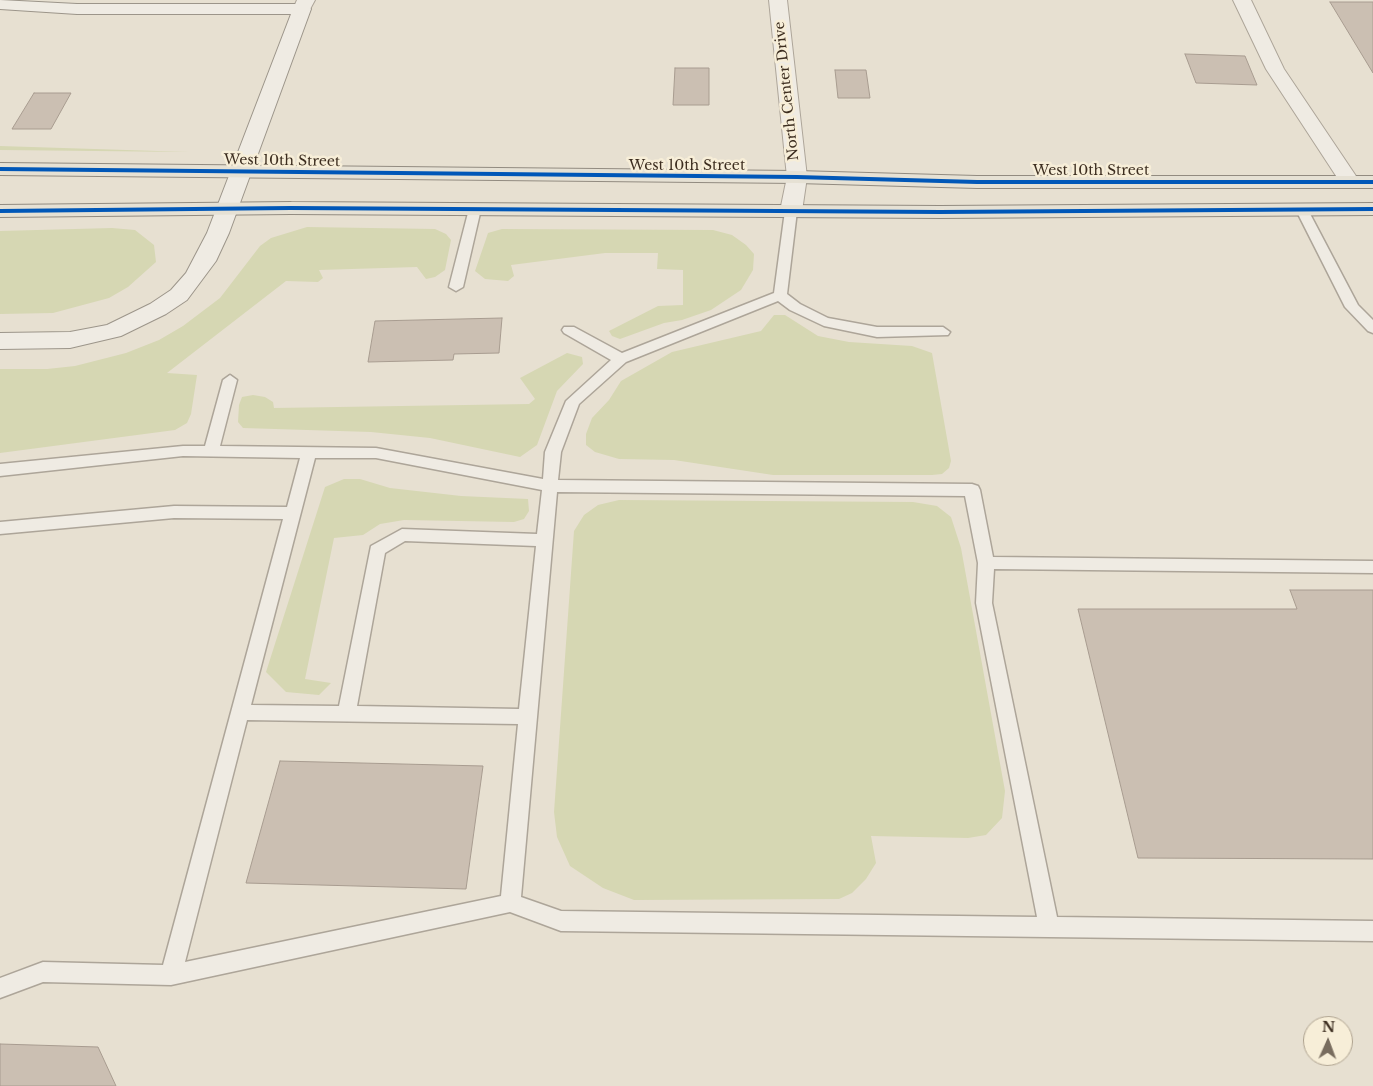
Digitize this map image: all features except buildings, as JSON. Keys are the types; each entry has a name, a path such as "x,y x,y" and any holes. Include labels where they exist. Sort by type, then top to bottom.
{"main road":[{"name":"West 10th Street","path":"0,169 238,179 797,177 977,182 1373,182"},
{"path":"0,211 226,208 790,211 1373,209"}],"street":[{"name":"North Center Drive","path":"778,0 797,177 790,211"},
{"path":"1242,0 1275,69 1350,182"},
{"path":"0,4 24,3 78,9 304,4 213,245 198,272 179,295 137,321 93,337 70,340 0,341"}],"lane":[{"path":"456,287 475,209"},
{"path":"1302,210 1352,307 1373,328"},
{"path":"780,295 790,211"},
{"path":"780,295 795,307 824,322 877,332 943,332"},
{"path":"510,903 553,452 573,401 620,359 780,295"},
{"path":"569,330 620,359"},
{"path":"210,451 230,380"},
{"path":"0,470 183,451 376,452 550,486 972,490 986,563 984,603 1049,928"},
{"path":"171,975 292,513 310,452"},
{"path":"0,528 174,512 292,513"},
{"path":"347,714 377,550 402,535 545,540"},
{"path":"986,563 1373,567"},
{"path":"240,712 528,717"},
{"path":"0,988 43,972 171,975 510,903 561,921 1373,931"}],"green space":[{"path":"0,146 189,152 0,150"},
{"path":"307,227 435,229 446,234 451,240 445,270 435,277 426,279 417,267 319,270 323,278 318,282 286,281 167,373 197,375 191,414 187,423 175,430 0,453 0,369 47,369 75,366 126,353 159,340 183,326 220,298 260,246 271,238"},
{"path":"112,228 135,230 154,245 156,262 128,287 109,298 53,313 0,314 0,231"},
{"path":"502,229 713,230 732,235 746,245 754,254 753,270 741,290 711,310 682,320 664,323 620,339 612,336 609,331 658,306 683,305 683,270 657,269 658,253 605,253 511,265 514,276 508,281 485,279 475,271 488,233"},
{"path":"774,315 785,315 818,336 849,342 912,346 932,353 951,461 949,468 942,474 932,475 773,475 674,460 619,459 595,452 586,445 586,434 592,418 609,400 621,381 672,352 761,331"},
{"path":"567,353 582,357 583,364 557,391 537,445 520,457 430,438 371,432 243,428 238,422 239,405 242,397 253,395 265,397 273,402 274,408 529,404 535,399 520,378"},
{"path":"344,479 360,479 390,488 461,496 528,499 529,511 524,519 514,522 404,520 380,524 363,535 334,538 305,679 331,683 319,695 286,692 266,672 325,487"},
{"path":"619,500 913,502 937,506 951,517 961,548 1005,791 1002,818 986,835 968,838 871,836 876,863 866,879 852,893 839,899 634,900 603,888 570,866 557,837 554,812 574,531 584,515 598,505"}],"cycle path":[{"path":"0,169 797,177 977,182 1373,182"},
{"path":"0,211 291,208 940,212 1373,209"}]}
